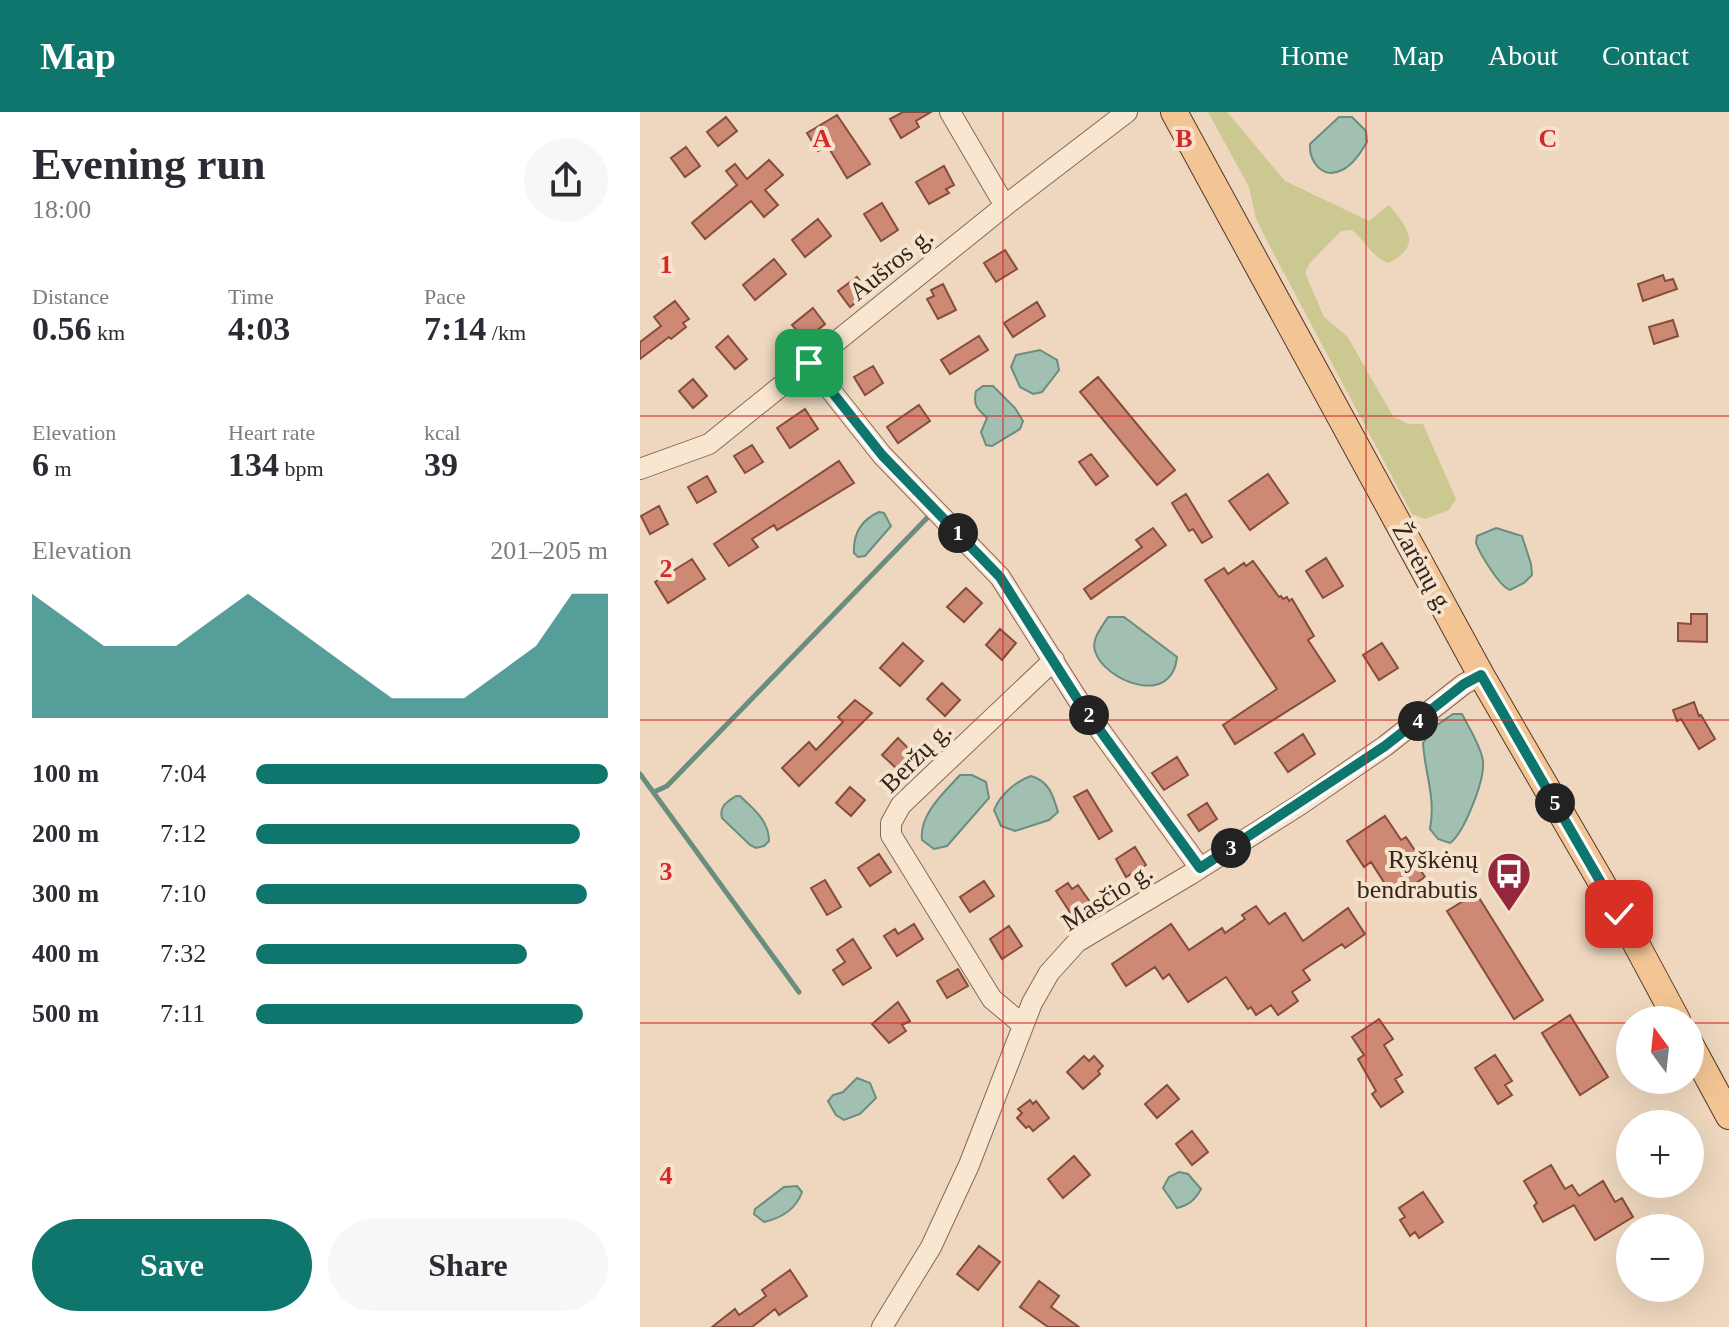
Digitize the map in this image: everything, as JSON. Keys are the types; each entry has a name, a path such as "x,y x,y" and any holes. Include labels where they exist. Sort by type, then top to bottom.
{"main road":[{"name":"Žarėnų g.","path":"1174,112 1481,675 1669,1006"},
{"path":"1704,1070 1729,1116"}],"street":[{"path":"950,112 1005,206"},
{"name":"Aušros g.","path":"640,469 709,444 1127,112"},
{"path":"809,363 882,455 1000,577 1078,700 1200,868"},
{"name":"Beržų g.","path":"1023,1025 992,999 891,835 891,823 901,805 1054,660"},
{"name":"Masčio g.","path":"882,1327 931,1247 969,1165 1023,1025 1049,973 1077,942 1200,868 1373,754 1464,684 1481,675"}],"shaded area":[{"path":"1208,112 1227,112 1285,181 1369,221 1389,205 1402,221 1409,243 1399,257 1388,263 1372,252 1352,230 1341,231 1310,263 1305,273 1324,317 1347,336 1393,416 1408,424 1423,424 1456,499 1449,510 1425,519 1412,514 1268,243 1256,219 1249,187"},
{"path":"1339,117 1352,117 1366,131 1367,142 1350,165 1328,173 1314,162 1310,144"},
{"path":"1040,350 1057,360 1059,370 1042,392 1033,394 1020,387 1011,367 1016,355"},
{"path":"983,386 993,386 1023,421 1020,429 992,446 986,445 981,432 987,418 976,403 976,391"},
{"path":"879,512 884,513 891,526 865,556 858,557 854,553 857,534 867,519"},
{"path":"1496,528 1522,536 1531,564 1532,575 1510,590 1496,577 1476,543 1477,536"},
{"path":"1108,617 1124,617 1177,657 1172,673 1163,682 1151,685 1124,680 1101,662 1094,642"},
{"path":"1453,714 1462,714 1482,755 1483,770 1472,805 1461,829 1450,843 1438,839 1430,829 1431,796 1423,743 1437,725"},
{"path":"960,775 972,775 986,782 989,798 947,846 934,849 922,840 924,821 934,804"},
{"path":"1031,776 1046,785 1058,812 1049,820 1015,831 1001,826 994,810 1000,799 1009,789"},
{"path":"740,796 764,821 769,841 764,846 756,848 750,845 722,818 723,807"},
{"path":"857,1078 870,1083 876,1098 860,1114 844,1120 836,1115 828,1101"},
{"path":"1179,1172 1188,1174 1201,1189 1191,1202 1177,1208 1163,1188 1169,1177"},
{"path":"797,1186 802,1192 799,1198 782,1215 764,1222 754,1214 755,1209 784,1187"}],"building":[{"path":"903,112 931,112 916,121 919,127 901,138 890,119"},
{"path":"837,115 870,164 847,178 827,145 818,151 807,133"},
{"path":"726,117 737,131 718,146 707,132"},
{"path":"686,147 700,166 685,177 671,158"},
{"path":"769,160 783,175 765,190 778,205 764,217 751,201 705,239 692,223 737,185 726,171 735,164 747,179"},
{"path":"944,166 954,185 946,189 949,193 929,204 916,182"},
{"path":"882,203 898,230 881,241 864,214"},
{"path":"818,219 831,236 805,257 792,240"},
{"path":"1005,250 1017,269 996,282 984,263"},
{"path":"774,259 786,274 755,300 743,285"},
{"path":"1663,275 1665,281 1673,279 1677,289 1643,301 1638,284"},
{"path":"857,277 869,292 850,307 838,291"},
{"path":"943,284 956,310 938,319 927,299 934,296 931,290"},
{"path":"675,301 689,319 683,323 686,327 640,359 640,342 661,326 654,317"},
{"path":"1037,302 1045,316 1013,337 1004,323"},
{"path":"813,308 825,324 805,340 792,325"},
{"path":"1673,320 1678,336 1654,344 1649,327"},
{"path":"728,336 747,359 735,369 716,347"},
{"path":"979,336 988,350 950,374 941,360"},
{"path":"873,366 883,383 865,395 854,377"},
{"path":"1098,377 1175,470 1157,485 1080,392"},
{"path":"693,379 707,396 693,408 679,391"},
{"path":"919,405 930,421 898,443 887,427"},
{"path":"805,409 818,429 790,448 777,428"},
{"path":"752,445 763,462 745,473 734,456"},
{"path":"1091,454 1108,476 1096,485 1079,462"},
{"path":"839,461 854,483 777,530 774,525 752,539 758,547 729,566 714,544"},
{"path":"1268,474 1288,503 1250,530 1229,501"},
{"path":"707,476 716,492 697,503 688,487"},
{"path":"1186,494 1212,537 1202,543 1193,529 1189,531 1172,503"},
{"path":"659,506 668,524 650,534 641,516"},
{"path":"1153,528 1166,545 1091,599 1084,589 1142,547 1136,540"},
{"path":"1326,558 1343,586 1323,598 1306,571"},
{"path":"692,559 705,579 668,603 655,582"},
{"path":"1253,561 1279,597 1287,597 1289,601 1292,599 1314,636 1308,640 1335,681 1235,744 1223,725 1277,689 1205,580 1224,568 1228,574"},
{"path":"966,588 982,603 964,622 947,607"},
{"path":"1691,614 1707,614 1707,642 1678,641 1678,623 1691,624"},
{"path":"1000,629 1016,643 1002,660 986,645"},
{"path":"903,643 923,661 900,686 880,668"},
{"path":"1382,643 1398,668 1379,680 1363,655"},
{"path":"942,683 960,700 945,716 927,699"},
{"path":"855,700 872,713 799,786 782,768 809,742 816,750 843,722 838,717"},
{"path":"1694,702 1699,716 1715,739 1699,749 1681,719 1677,721 1673,710"},
{"path":"1303,734 1315,754 1288,772 1275,753"},
{"path":"898,738 912,752 896,768 882,755"},
{"path":"1177,757 1188,775 1164,790 1152,773"},
{"path":"850,787 865,800 851,816 836,803"},
{"path":"1087,790 1112,831 1099,839 1074,797"},
{"path":"1207,803 1217,819 1199,831 1188,815"},
{"path":"1385,816 1401,840 1406,837 1420,858 1415,862 1425,877 1394,898 1371,862 1364,867 1347,841"},
{"path":"1135,847 1146,865 1126,877 1116,859"},
{"path":"879,854 891,872 870,886 858,868"},
{"path":"825,880 841,907 827,915 811,888"},
{"path":"984,881 994,896 970,912 960,897"},
{"path":"1068,883 1072,889 1078,885 1090,902 1071,914 1056,891"},
{"path":"1476,893 1543,1000 1514,1019 1447,911"},
{"path":"1256,906 1269,924 1285,913 1303,941 1348,908 1365,934 1345,948 1342,944 1303,970 1310,980 1292,992 1298,1001 1278,1015 1271,1005 1256,1015 1251,1007 1248,1009 1226,977 1188,1002 1169,974 1163,979 1155,967 1126,986 1112,964 1171,924 1189,950 1222,928 1225,933 1245,919 1242,915"},
{"path":"914,924 923,939 897,956 884,936 895,929 898,934"},
{"path":"1009,926 1022,946 1002,959 990,939"},
{"path":"853,939 871,968 843,985 833,970 845,962 837,950"},
{"path":"958,969 968,986 947,998 937,981"},
{"path":"898,1002 910,1021 902,1025 906,1031 889,1043 872,1024"},
{"path":"1570,1015 1608,1077 1580,1095 1542,1033"},
{"path":"1379,1019 1393,1039 1384,1045 1402,1075 1395,1079 1403,1092 1381,1107 1372,1094 1376,1091 1358,1059 1364,1055 1352,1037"},
{"path":"1495,1055 1512,1081 1505,1085 1512,1095 1498,1104 1475,1068"},
{"path":"1084,1056 1089,1061 1094,1056 1103,1066 1098,1071 1100,1074 1083,1089 1067,1072"},
{"path":"1167,1085 1179,1099 1157,1118 1145,1104"},
{"path":"1030,1100 1033,1104 1036,1101 1049,1118 1033,1131 1017,1118 1022,1113 1018,1109"},
{"path":"1192,1131 1208,1152 1192,1165 1176,1144"},
{"path":"1074,1156 1090,1175 1063,1198 1048,1179"},
{"path":"1551,1165 1565,1189 1572,1185 1579,1196 1603,1181 1615,1202 1622,1198 1631,1214 1616,1214 1616,1227 1595,1240 1574,1205 1543,1222 1534,1206 1537,1203 1524,1181"},
{"path":"1423,1192 1443,1222 1419,1238 1415,1232 1410,1236 1400,1220 1405,1217 1399,1208"},
{"path":"979,1246 1000,1262 978,1290 957,1274"},
{"path":"790,1270 807,1296 779,1315 775,1309 752,1327 712,1327 735,1309 739,1315 766,1296 762,1290"},
{"path":"1039,1281 1059,1296 1051,1307 1079,1327 1048,1327 1020,1307"}],"waterway":[{"path":"654,792 667,786 929,516"},
{"path":"640,774 799,992"}],"place":[{"name":"Ryškėnų bendrabutis","path":"1509,913"}],"route":[{"path":"809,363 882,455 1000,577 1078,700 1200,868 1301,804 1405,732 1464,684 1481,675 1619,914"}]}
